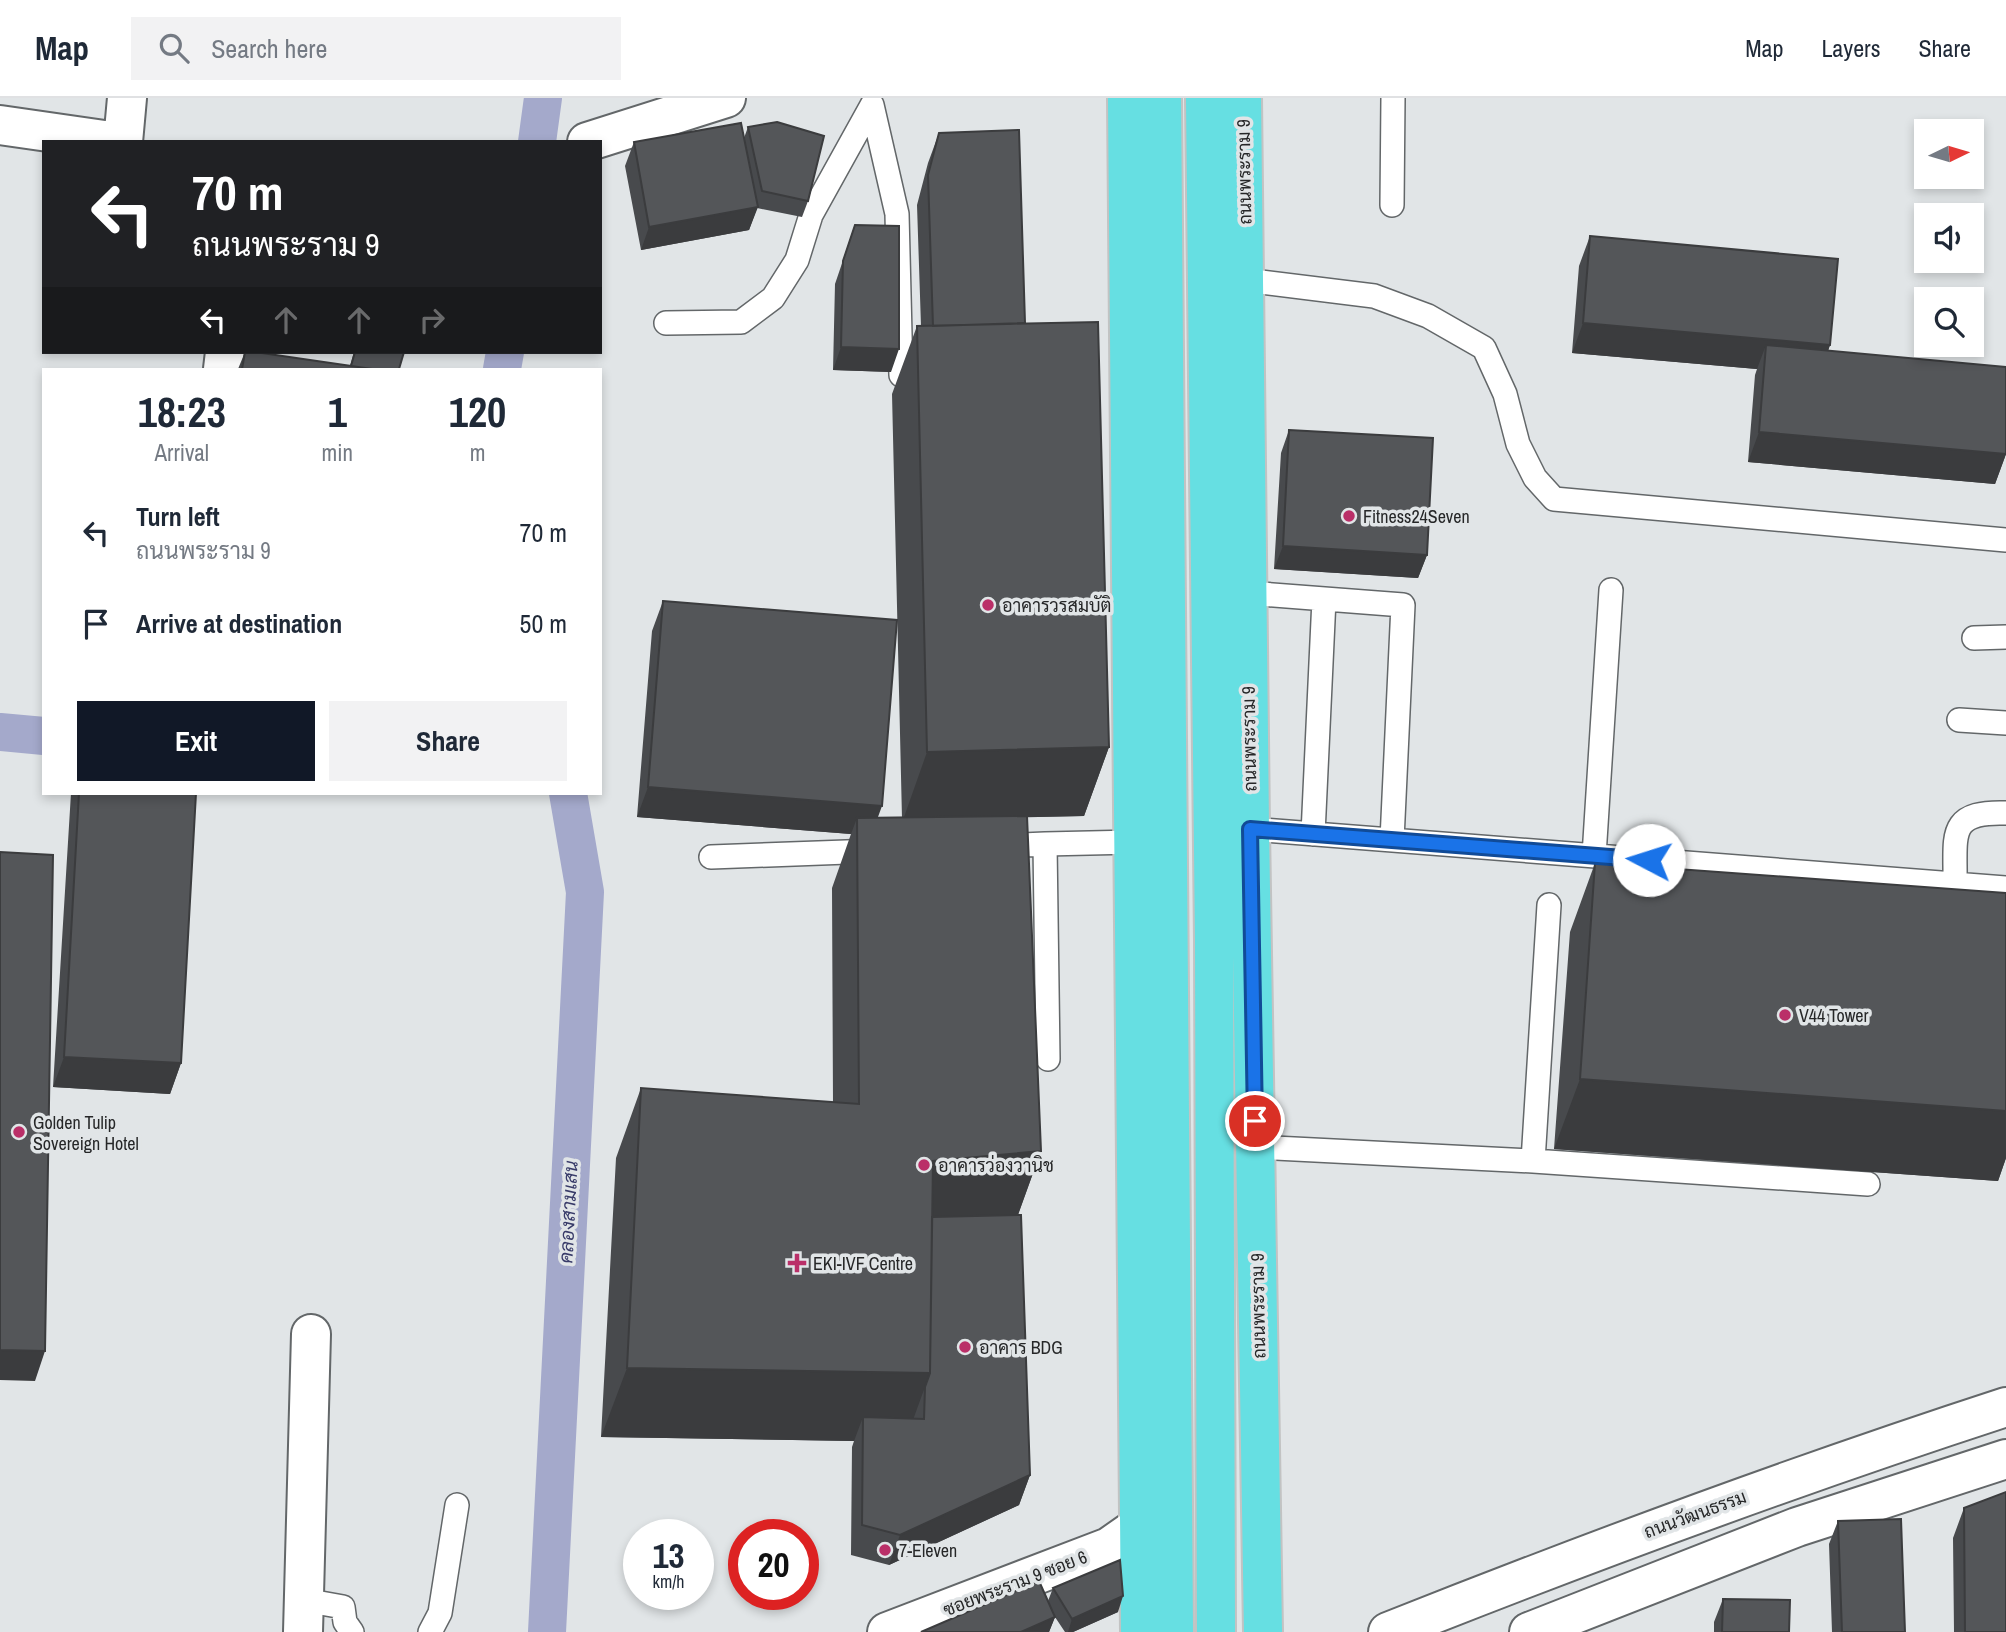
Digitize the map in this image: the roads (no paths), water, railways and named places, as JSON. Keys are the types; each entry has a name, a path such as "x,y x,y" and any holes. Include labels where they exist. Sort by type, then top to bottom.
{"main road":[{"path":"1127,98 1140,1632"},
{"path":"1162,98 1174,1632"},
{"name":"ถนนพระราม 9","path":"1205,98 1214,927 1216,1632"},
{"name":"ถนนพระราม 9","path":"1242,98 1250,829 1264,1632"}],"street":[{"path":"123,140 127,98"},
{"path":"592,140 623,128 726,98"},
{"path":"0,125 104,140"},
{"path":"303,1616 311,1334"},
{"name":"ถนนวัฒนธรรม","path":"1388,1632 1608,1546 1859,1455 2006,1407"},
{"path":"1529,1632 1797,1527 2006,1459"},
{"name":"ซอยพระราม 9 ซอย 6","path":"887,1632 1110,1547 1139,1526"}],"lane":[{"path":"1392,205 1393,98"},
{"path":"666,323 741,321 773,298 797,260 811,215 872,102"},
{"path":"872,102 897,214 901,375"},
{"path":"1245,281 1374,296 1429,316 1484,348 1505,394 1518,444 1535,478 1554,499 2006,540"},
{"path":"1594,856 1611,590"},
{"path":"1248,593 1403,605 1392,841"},
{"path":"1313,834 1324,599"},
{"path":"1974,638 2006,637"},
{"path":"1959,720 2006,723"},
{"path":"1955,884 1956,831 1966,818 1984,812 2006,813"},
{"path":"1250,829 2006,888"},
{"path":"975,847 1134,842"},
{"path":"1045,844 1048,1059"},
{"path":"711,857 892,850"},
{"path":"1533,1161 1549,905"},
{"path":"1255,1147 1533,1161 1868,1184"},
{"path":"430,1632 440,1613 457,1505"},
{"path":"303,1616 343,1607 345,1622 352,1632"}],"waterway":[{"name":"คลองสามเสน","path":"537,140 543,98"},
{"name":"คลองสามเสน","path":"502,368 505,354"},
{"path":"0,732 42,736"},
{"name":"คลองสามเสน","path":"547,1632 585,892 568,795"}],"place":[{"name":"Fitness24Seven","path":"1349,516"},
{"name":"อาคารวรสมบัติ","path":"988,605"},
{"name":"V44 Tower","path":"1785,1015"},
{"name":"Golden Tulip Sovereign Hotel","path":"19,1132"},
{"name":"อาคารว่องวานิช","path":"924,1165"},
{"name":"EKI-IVF Centre","path":"797,1263"},
{"name":"อาคาร BDG","path":"965,1347"},
{"name":"7-Eleven","path":"885,1550"}]}
